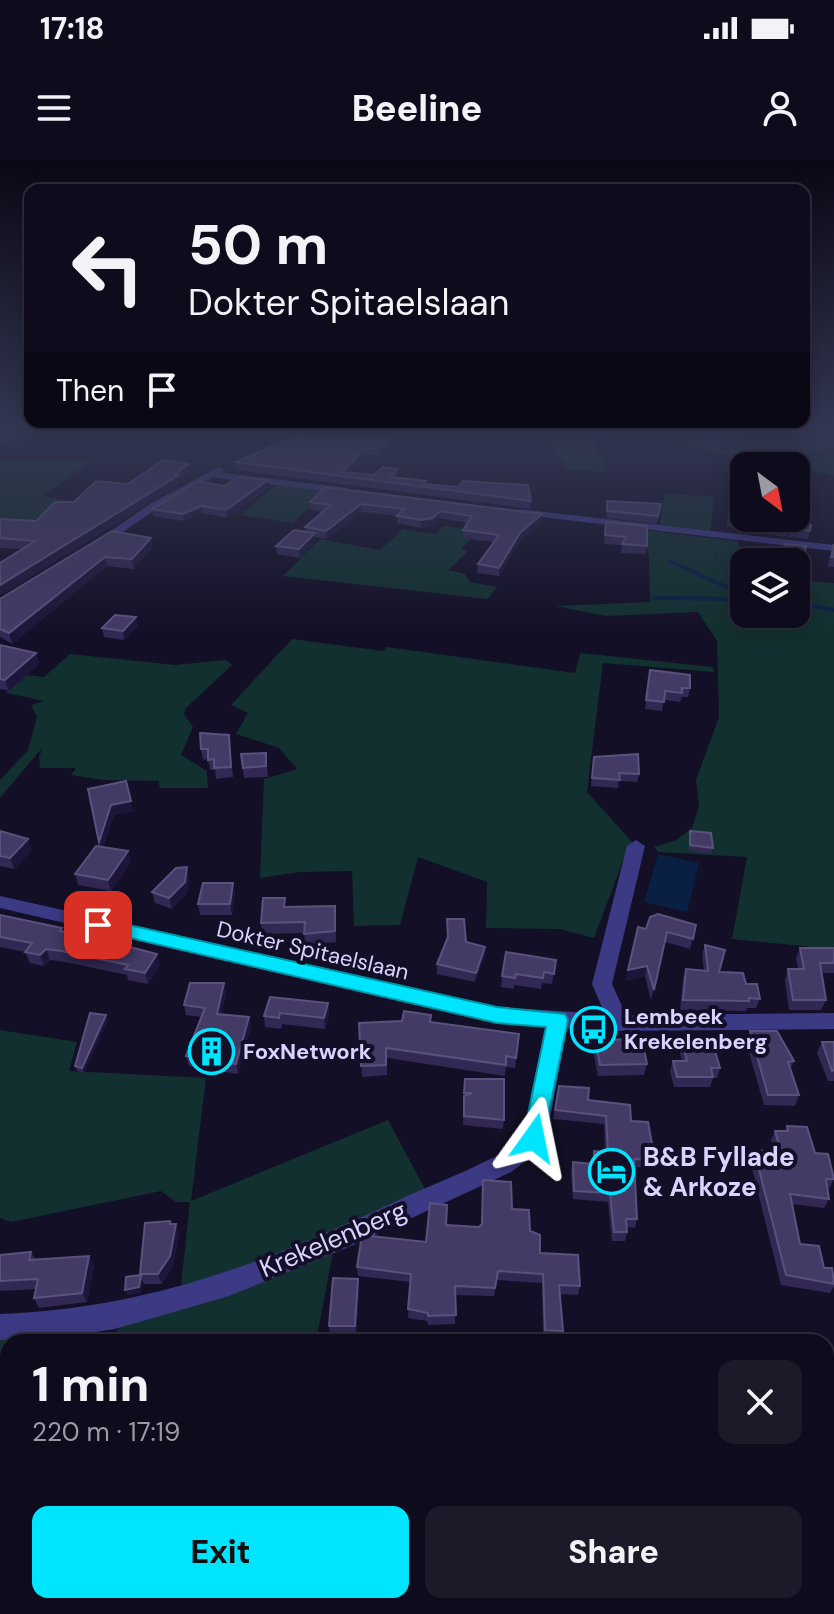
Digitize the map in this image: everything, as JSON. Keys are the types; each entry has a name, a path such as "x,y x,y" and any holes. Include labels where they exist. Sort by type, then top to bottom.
{"street":[{"path":"83,553 173,497"},
{"path":"499,510 834,548"},
{"path":"619,1023 602,984 636,846"},
{"name":"Dokter Spitaelslaan","path":"0,902 497,1015 619,1023 834,1021"},
{"name":"Krekelenberg","path":"0,1327 107,1320 211,1288 366,1228 512,1158 534,1138 558,1020"}],"green space":[{"path":"0,497 47,497 68,501 36,519 19,523 0,522"},
{"path":"262,497 320,497 293,523 241,515"},
{"path":"664,497 714,497 710,533 659,528"},
{"path":"443,526 479,530 461,549 468,551 448,570 465,574 470,582 497,587 488,599 283,576 320,539 380,550 403,529 436,534"},
{"path":"641,530 738,541 739,548 730,548 730,628 810,628 810,581 834,583 834,949 732,939 747,857 658,852 654,847 676,840 692,828 699,806 696,780 719,717 717,641 698,612 606,616 555,606 650,602 649,556"},
{"path":"292,639 383,651 387,647 575,673 580,653 713,667 714,672 603,663 587,792 634,844 624,858 594,938 559,929 486,928 487,882 418,857 400,925 354,926 352,871 300,872 260,878 264,779 297,769 279,748 236,734 248,713 231,705"},
{"path":"70,654 175,665 226,660 232,665 186,708 184,714 193,727 181,755 207,771 208,788 160,788 158,781 102,780 71,775 76,768 40,768 39,757 43,747 0,798 0,780 28,750 37,717 31,705 44,701 6,693 26,675 44,677"},
{"path":"0,1030 77,1042 69,1071 206,1078 191,1201 388,1120 425,1189 249,1269 181,1285 190,1202 176,1202 161,1191 11,1222 0,1218"},
{"path":"333,1252 318,1334 114,1334 126,1323"}],"water":[{"path":"658,854 699,863 687,912 644,902"}],"building":[{"path":"79,497 143,497 0,585 0,563 35,541 0,538 0,519 36,521 55,502 74,502"},
{"path":"172,497 244,497 226,510 201,506 183,514 152,509"},
{"path":"315,497 404,497 542,514 520,533 499,568 478,564 499,535 463,530 472,516 440,511 433,518 421,520 397,516 404,509 361,504 326,531 305,527 331,505 310,502"},
{"path":"500,497 530,497 531,501"},
{"path":"607,501 661,504 658,516 607,511"},
{"path":"606,522 647,526 647,546 622,544 626,537 605,535"},
{"path":"294,530 315,533 299,549 276,546"},
{"path":"112,531 151,538 132,559 105,557 9,633 0,629 0,599"},
{"path":"785,544 806,546 806,548 784,548"},
{"path":"115,615 136,617 123,631 102,628"},
{"path":"0,645 36,653 5,680 0,679"},
{"path":"650,670 690,675 690,688 682,688 682,693 665,691 664,702 646,700"},
{"path":"200,733 229,735 231,767 214,768 214,759 208,760 208,749 201,749"},
{"path":"266,753 266,766 243,768 241,754"},
{"path":"638,754 639,774 619,773 620,780 592,778 594,757"},
{"path":"126,781 131,801 111,805 99,842 88,789"},
{"path":"0,831 28,839 10,858 0,856"},
{"path":"690,831 711,833 713,848 690,845"},
{"path":"96,846 128,851 108,880 75,874"},
{"path":"187,867 185,882 169,898 152,892 176,868"},
{"path":"203,883 233,883 230,904 198,904"},
{"path":"263,898 285,898 284,907 335,906 335,931 304,934 305,922 261,923"},
{"path":"658,914 696,925 693,939 667,932 654,990 647,966 628,970 638,927 646,929 650,917"},
{"path":"0,915 62,928 60,931 121,940 119,944 157,954 145,973 125,969 128,965 61,951 46,949 40,955 25,952 32,943 0,937"},
{"path":"447,919 464,919 466,942 485,947 476,973 437,964 448,937"},
{"path":"705,945 725,950 719,972 743,973 746,984 757,984 760,999 683,1000 686,969 708,971"},
{"path":"800,948 834,948 834,963 820,963 826,1000 793,1000 788,969 804,969"},
{"path":"506,952 556,960 554,974 544,972 543,978 516,974 515,978 502,976"},
{"path":"190,983 224,983 217,1014 249,1017 236,1064 186,1056 205,1008 184,1005"},
{"path":"270,997 328,1003 324,1018 280,1013 279,1018 264,1016"},
{"path":"404,1011 431,1015 430,1022 519,1034 516,1058 506,1056 506,1065 386,1048 386,1065 361,1066 359,1023 402,1021"},
{"path":"90,1013 106,1015 82,1068 75,1066"},
{"path":"750,1031 777,1031 794,1061 788,1062 799,1095 768,1095"},
{"path":"642,1039 647,1064 600,1065 595,1040"},
{"path":"682,1040 703,1040 706,1051 715,1051 720,1068 711,1068 713,1077 677,1077 673,1061 687,1061"},
{"path":"822,1042 834,1042 832,1071"},
{"path":"465,1079 504,1079 504,1120 464,1116 464,1096 472,1093 464,1093"},
{"path":"559,1086 589,1088 588,1100 630,1105 631,1121 648,1122 655,1160 634,1159 637,1219 626,1219 627,1232 614,1232 610,1193 574,1191 573,1162 594,1164 594,1151 608,1152 606,1116 555,1110"},
{"path":"787,1126 807,1127 815,1153 828,1154 834,1179 826,1179 829,1199 790,1194 800,1244 819,1246 824,1268 832,1268 834,1284 786,1275 754,1150 781,1153 775,1131 788,1131"},
{"path":"483,1180 511,1182 512,1209 529,1210 530,1231 540,1235 540,1253 578,1255 580,1286 559,1285 563,1331 545,1330 543,1274 498,1271 495,1288 455,1286 456,1315 428,1316 428,1313 408,1309 411,1274 357,1267 362,1235 426,1242 430,1203 447,1205 446,1225 479,1227 482,1224"},
{"path":"170,1221 170,1224 176,1224 170,1256 158,1274 140,1274 145,1223"},
{"path":"31,1252 29,1260 89,1256 82,1293 34,1298 38,1279 0,1281 0,1255"},
{"path":"141,1275 139,1287 125,1290 126,1277"},
{"path":"333,1278 358,1279 355,1326 329,1326"}],"waterway":[{"path":"670,561 674,563"},
{"path":"674,563 730,589"},
{"path":"674,563 678,565"},
{"path":"654,598 730,599"},
{"path":"810,606 834,610"}],"place":[{"name":"Lembeek Krekelenberg","path":"593,1029"},
{"name":"FoxNetwork","path":"212,1051"},
{"name":"B&B Fyllade & Arkoze","path":"612,1172"}],"route":[{"path":"98,925 497,1015 558,1020 534,1138"}]}
